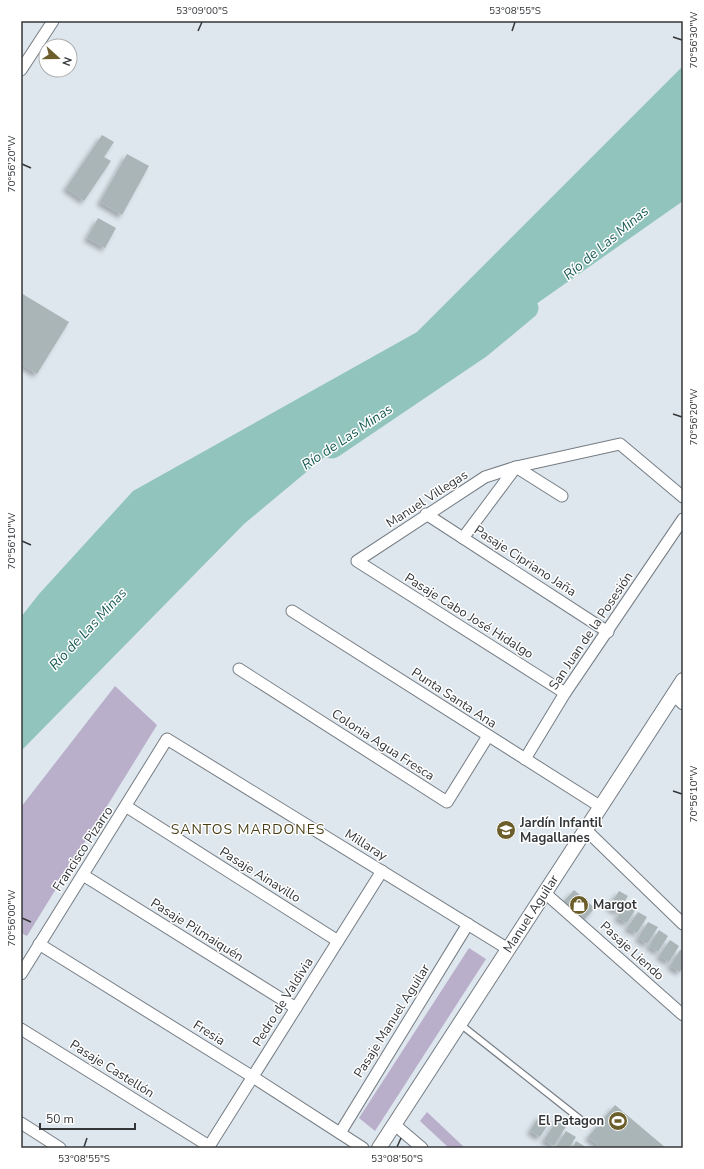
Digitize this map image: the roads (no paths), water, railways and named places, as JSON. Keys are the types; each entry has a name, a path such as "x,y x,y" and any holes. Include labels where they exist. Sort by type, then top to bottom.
{"street":[{"path":"21,70 53,21"},
{"name":"Manuel Villegas","path":"357,562 426,514 485,477 516,467 620,444 683,497"},
{"path":"463,538 516,467 562,496"},
{"name":"Pasaje Cipriano Jaña","path":"426,514 608,632"},
{"name":"San Juan de la Posesión","path":"525,759 565,693 608,632 683,519"},
{"name":"Pasaje Cabo José Hidalgo","path":"357,562 565,693"},
{"name":"Punta Santa Ana","path":"292,611 600,807"},
{"name":"Colonia Agua Fresca","path":"239,669 447,802 488,736"},
{"name":"Manuel Aguilar","path":"379,1148 600,807 678,700 683,680"},
{"name":"Francisco Pizarro","path":"21,974 127,807 167,739"},
{"name":"Millaray","path":"167,739 508,949"},
{"name":"Pasaje Ainavillo","path":"127,807 338,941"},
{"path":"586,830 683,924"},
{"name":"Pedro de Valdivia","path":"208,1147 382,871"},
{"name":"Pasaje Pilmaiquén","path":"83,875 296,1008"},
{"name":"Pasaje Liendo","path":"545,892 683,1015"},
{"name":"Pasaje Manuel Aguilar","path":"340,1133 468,924"},
{"name":"Fresia","path":"39,944 253,1076 363,1148"},
{"name":"Pasaje Castellón","path":"21,1028 208,1147"},
{"path":"21,1123 60,1148"},
{"path":"394,1125 422,1148"}],"lane":[{"path":"460,1024 580,1119"}],"water":[{"path":"683,66 683,201 358,429 244,524 21,751 21,617 39,594 133,491 417,332"}],"waterway":[{"name":"Río de Las Minas","path":"332,447 480,347 527,308"}],"place":[{"name":"Jardín Infantil Magallanes","path":"506,830"},
{"name":"Margot","path":"579,905"},
{"name":"El Patagon","path":"618,1121"}],"district":[{"name":"SANTOS MARDONES","path":"248,829"}]}
